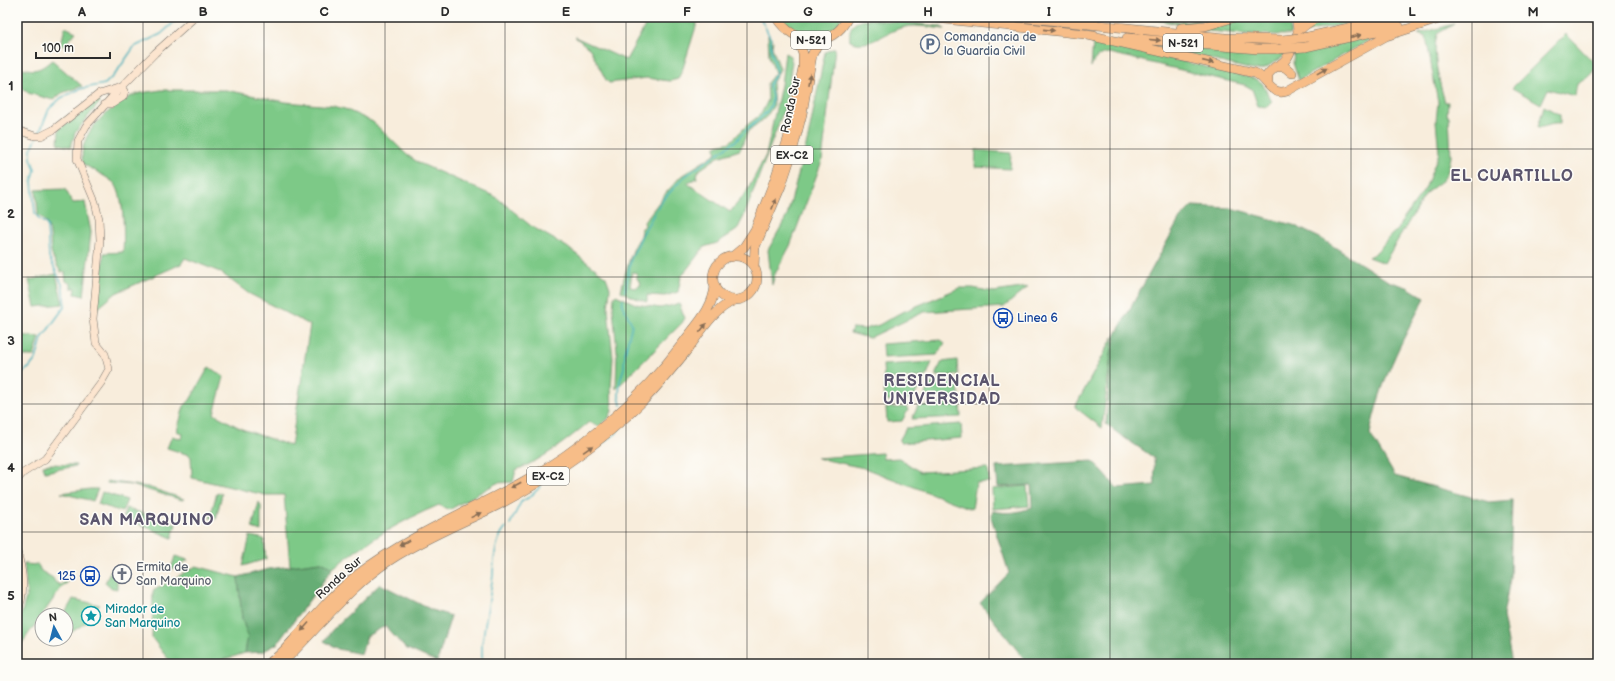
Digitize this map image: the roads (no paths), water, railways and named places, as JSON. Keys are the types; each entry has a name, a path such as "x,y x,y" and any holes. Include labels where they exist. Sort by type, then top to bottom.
{"highway":[{"name":"N-521","path":"776,17 782,26 802,39 820,39 837,32 850,18"},
{"name":"N-521","path":"926,17 1088,35 1258,49 1278,49 1304,46 1438,17"},
{"name":"N-521","path":"1019,17 1225,38 1282,40 1308,37 1398,17"},
{"path":"1146,29 1191,28 1235,17"},
{"path":"1297,17 1308,21"},
{"path":"1297,17 1298,33"},
{"path":"1268,83 1268,74 1289,57 1298,33 1308,21 1317,17"},
{"path":"1088,35 1255,73 1261,76 1276,92 1282,92 1386,36 1445,17"},
{"path":"1589,17 1598,21"},
{"name":"Ronda Sur","path":"732,256 747,243 759,221 788,139 803,68 803,54 797,37"},
{"name":"Ronda Sur","path":"754,267 755,247 781,186 791,156 802,114 812,55 820,39"},
{"path":"1288,90 1293,82 1289,57"},
{"path":"1275,67 1285,67 1292,73"},
{"path":"732,256 745,258 754,267"},
{"name":"EX-C2","path":"640,398 707,311 713,299 715,269 723,260 732,256"},
{"name":"EX-C2","path":"440,528 499,504 543,479 592,446 676,364 714,315 725,304 747,297 755,288 757,274 754,267"},
{"path":"715,286 723,296 735,300"},
{"name":"Ronda Sur","path":"267,664 284,650 355,576 399,545 440,528"},
{"name":"Ronda Sur","path":"281,664 334,607 362,580 440,528"}],"main road":[{"path":"17,480 23,473 44,459 101,383 109,369 105,354 96,343 93,318 100,240 99,219 95,202 76,159 78,141 104,98 122,87 155,53 195,17"},
{"path":"17,130 38,136 53,130 96,97 104,98 112,104 124,97 125,91 122,87"},
{"path":"17,552 21,568 23,587 17,612"}],"waterway":[{"path":"39,134 49,109 61,98 80,89 105,84 116,73 134,47 161,34 180,17"},
{"path":"625,291 631,259 642,235 660,203 684,177 737,140 764,115 771,104 772,96 769,85 777,72 771,50 771,39 760,17"},
{"path":"17,375 29,368 36,359 42,338 65,306 62,284 49,257 47,225 39,219 35,213 32,181 35,170 31,158 31,149 37,138"},
{"path":"621,405 619,396 620,381 624,368 625,353 632,324 622,305 623,299"},
{"path":"580,459 616,434 619,428"},
{"path":"510,524 521,502 531,496 541,486"},
{"path":"482,664 482,644 493,575 494,556 497,543 506,527"}],"place":[{"name":"Comandancia de la Guardia Civil","path":"930,44"},
{"name":"Linea 6","path":"1003,318"},
{"name":"Ermita de San Marquino","path":"122,574"},
{"name":"125","path":"90,576"},
{"name":"Mirador de San Marquino","path":"91,616"}],"district":[{"name":"EL CUARTILLO","path":"1512,176"},
{"name":"RESIDENCIAL UNIVERSIDAD","path":"942,390"},
{"name":"SAN MARQUINO","path":"147,520"}]}
